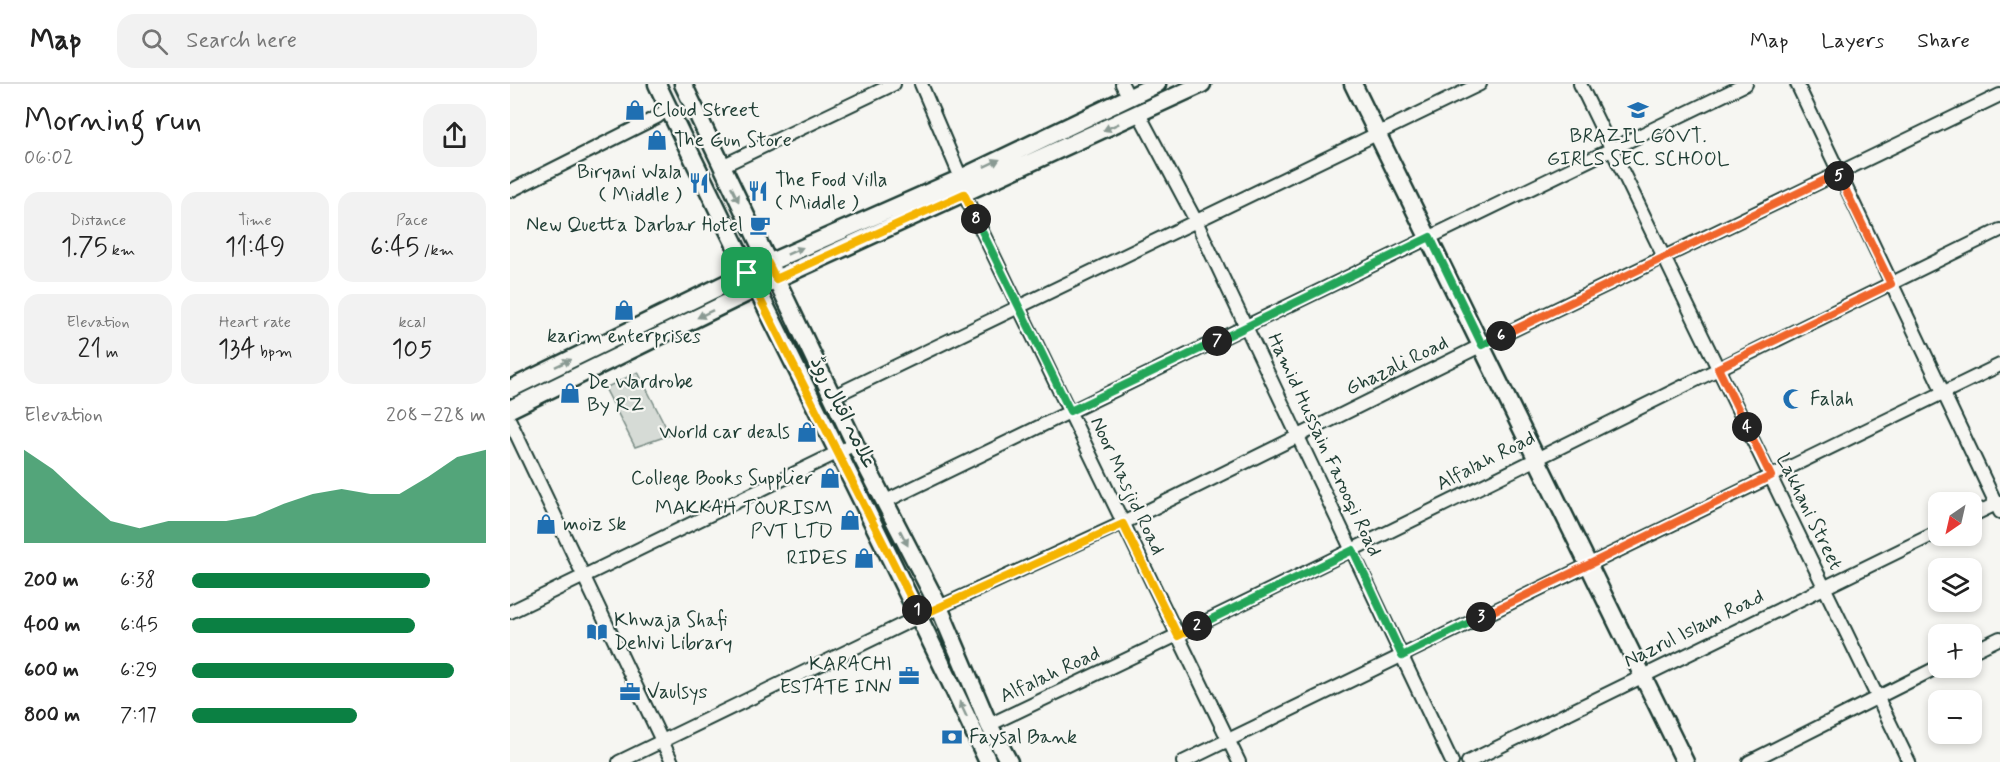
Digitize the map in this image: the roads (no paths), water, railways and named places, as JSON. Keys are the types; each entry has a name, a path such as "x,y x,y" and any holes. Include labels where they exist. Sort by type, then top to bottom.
{"main road":[{"name":"علامہ اقبال روڈ","path":"657,84 747,273 840,452 988,762"},
{"name":"علامہ اقبال روڈ","path":"683,84 855,444 939,607 989,725 1009,762"},
{"path":"510,409 963,186 1125,91 1157,84"},
{"path":"510,389 768,263 1139,114 1202,84"},
{"path":"1353,84 1430,237 1685,762"}],"street":[{"path":"722,166 894,84"},
{"name":"Noor Masjid Road","path":"921,84 963,186 1239,762"},
{"path":"832,397 1480,84"},
{"name":"Lakhani Street","path":"1580,84 1909,762"},
{"path":"886,501 1746,84"},
{"path":"1797,84 1837,174 1999,506 1982,512"},
{"name":"Ghazali Road","path":"619,762 939,607 1123,524 1482,345 2000,95"},
{"path":"510,192 657,117 669,108"},
{"name":"Hamid Hussain Farooqi Road","path":"1139,114 1196,221 1452,762"},
{"name":"Alfalah Road","path":"989,725 1178,636 2000,230"},
{"path":"1183,762 2000,365"},
{"path":"510,421 672,762"},
{"path":"510,612 855,444"},
{"name":"Nazrul Islam Road","path":"1468,762 1928,537"},
{"path":"1982,647 2000,638"},
{"path":"1749,762 1928,672"}],"place":[{"name":"Cloud Street","path":"635,110"},
{"name":"BRAZIL GOVT. GIRLS SEC. SCHOOL","path":"1638,110"},
{"name":"The Gun Store","path":"657,140"},
{"name":"Biryani Wala ( Middle )","path":"699,183"},
{"name":"The Food Villa ( Middle )","path":"758,191"},
{"name":"New Quetta Darbar Hotel","path":"760,225"},
{"name":"karim enterprises","path":"624,310"},
{"name":"De Wardrobe By RZ","path":"570,393"},
{"name":"Falah","path":"1793,399"},
{"name":"World car deals","path":"807,432"},
{"name":"College Books Supplier","path":"830,478"},
{"name":"MAKKAH TOURISM PVT LTD","path":"850,520"},
{"name":"moiz sk","path":"546,524"},
{"name":"RIDES","path":"864,558"},
{"name":"Khwaja Shafi Dehlvi Library","path":"597,632"},
{"name":"KARACHI ESTATE INN","path":"909,676"},
{"name":"Vaulsys","path":"630,692"},
{"name":"Faysal Bank","path":"952,737"}]}
